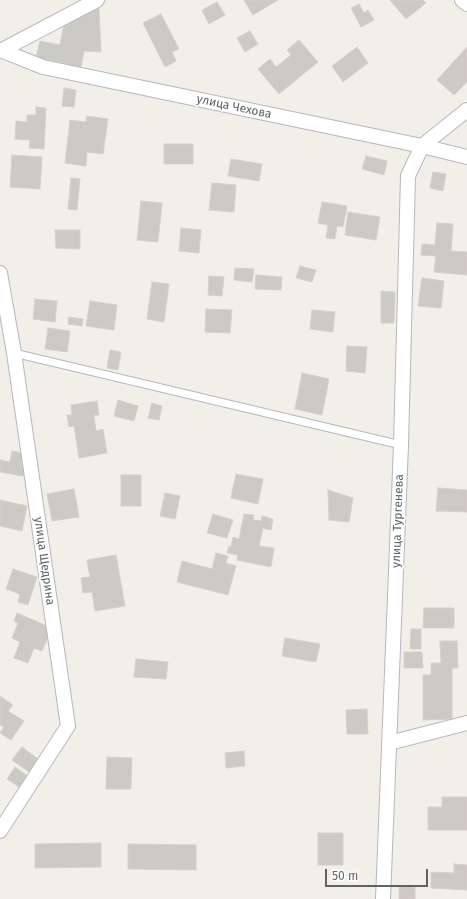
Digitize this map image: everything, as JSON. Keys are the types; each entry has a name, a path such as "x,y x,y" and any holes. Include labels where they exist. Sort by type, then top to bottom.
{"street":[{"path":"1,50 97,0"},
{"path":"462,0 467,4"},
{"name":"улица Чехова","path":"1,50 43,67 422,146 467,157"},
{"path":"422,146 467,110"},
{"name":"улица Тургенева","path":"383,899 401,445 408,176 422,146"},
{"name":"улица Щедрина","path":"0,273 14,353 68,726 0,831"},
{"path":"389,743 467,723"}],"lane":[{"path":"14,353 401,445"}],"building":[{"path":"244,0 278,0 253,15"},
{"path":"390,0 423,0 426,3 406,19"},
{"path":"217,2 225,15 209,24 202,10"},
{"path":"359,4 364,13 368,10 374,20 361,27 351,8"},
{"path":"99,7 101,52 84,51 81,67 36,57 40,41 60,45 64,24"},
{"path":"161,14 179,49 172,52 176,61 165,67 143,23"},
{"path":"250,31 258,44 245,52 237,38"},
{"path":"299,40 318,62 279,94 258,69 270,59 276,67 291,55 287,50"},
{"path":"357,47 368,63 343,82 332,66"},
{"path":"467,47 467,82 454,95 437,80"},
{"path":"64,88 76,90 74,107 62,106"},
{"path":"36,107 46,108 44,149 29,148 30,140 15,139 16,121 27,122 27,115 36,115"},
{"path":"87,116 108,119 103,154 87,152 86,166 65,163 70,120 86,122"},
{"path":"164,144 193,144 193,164 164,164"},
{"path":"12,155 42,157 40,189 10,187"},
{"path":"366,156 387,161 384,175 362,169"},
{"path":"231,159 262,164 259,181 228,176"},
{"path":"433,172 446,174 443,191 430,188"},
{"path":"71,178 80,179 77,210 68,209"},
{"path":"212,183 236,185 234,212 209,210"},
{"path":"141,201 162,203 158,242 137,240"},
{"path":"322,202 347,206 343,227 337,226 335,239 326,238 328,225 318,223"},
{"path":"348,212 380,217 376,240 345,235"},
{"path":"437,223 453,224 451,251 467,252 467,275 434,272 436,256 421,255 422,244 435,245"},
{"path":"181,228 201,230 199,253 179,251"},
{"path":"55,230 80,230 80,249 56,248"},
{"path":"300,266 316,270 312,282 296,278"},
{"path":"235,268 254,269 252,282 234,280"},
{"path":"256,275 282,277 281,290 255,289"},
{"path":"209,276 224,277 222,296 208,295"},
{"path":"422,278 444,281 441,308 418,306"},
{"path":"152,282 169,284 164,322 147,319"},
{"path":"381,291 395,292 394,323 381,323"},
{"path":"35,299 57,301 55,322 33,319"},
{"path":"90,301 117,305 114,330 86,326"},
{"path":"206,309 232,310 230,333 205,332"},
{"path":"312,310 335,312 333,332 310,329"},
{"path":"69,317 83,319 82,326 68,324"},
{"path":"48,328 70,331 67,352 45,349"},
{"path":"347,346 367,347 365,373 346,371"},
{"path":"110,350 121,352 118,370 107,368"},
{"path":"302,373 329,379 322,415 295,409"},
{"path":"118,400 138,406 134,421 114,416"},
{"path":"97,401 99,415 94,415 96,431 103,429 107,453 79,458 74,426 69,427 67,415 72,415 71,405"},
{"path":"152,403 162,406 159,420 148,418"},
{"path":"12,451 23,453 21,464 25,465 23,476 0,472 0,460 10,462"},
{"path":"236,474 263,479 258,504 231,498"},
{"path":"121,475 141,475 141,506 121,506"},
{"path":"438,488 467,490 467,512 436,511"},
{"path":"74,489 79,517 52,521 47,494"},
{"path":"328,490 353,498 349,522 329,520"},
{"path":"165,493 180,496 175,519 160,516"},
{"path":"0,500 27,506 22,531 0,526"},
{"path":"213,514 233,520 227,538 207,533"},
{"path":"244,514 254,515 253,520 261,521 262,516 273,519 271,530 263,528 259,546 274,548 271,567 237,560 238,555 227,553 229,546 231,547 233,537 239,539"},
{"path":"216,553 228,556 226,563 236,566 228,595 177,582 182,561 212,569"},
{"path":"116,555 125,606 95,611 92,592 83,593 81,578 90,577 87,560"},
{"path":"13,569 37,577 28,605 18,602 20,594 6,589"},
{"path":"424,608 454,608 454,628 423,628"},
{"path":"17,613 52,628 42,651 34,648 28,663 14,658 20,642 12,638 18,623 14,621"},
{"path":"411,629 421,629 421,649 410,649"},
{"path":"285,638 320,644 316,662 282,656"},
{"path":"440,641 457,641 458,668 452,668 452,719 423,720 423,675 431,675 431,663 441,663"},
{"path":"404,652 422,652 423,668 404,668"},
{"path":"136,659 168,662 166,679 134,677"},
{"path":"0,696 13,705 8,711 24,721 11,740 0,733 4,727 0,725"},
{"path":"367,709 368,734 347,734 346,710"},
{"path":"22,747 41,761 32,774 12,760"},
{"path":"244,751 245,766 226,768 225,753"},
{"path":"107,757 132,758 131,789 106,789"},
{"path":"15,767 30,778 22,789 7,779"},
{"path":"442,797 467,797 467,830 428,830 428,807 442,807"},
{"path":"318,833 343,833 343,865 318,865"},
{"path":"101,843 101,867 35,868 35,844"},
{"path":"128,844 196,845 196,870 128,869"},
{"path":"454,864 467,865 467,890 431,888 431,872 454,873"},
{"path":"399,886 415,887 415,899 399,899"}]}
